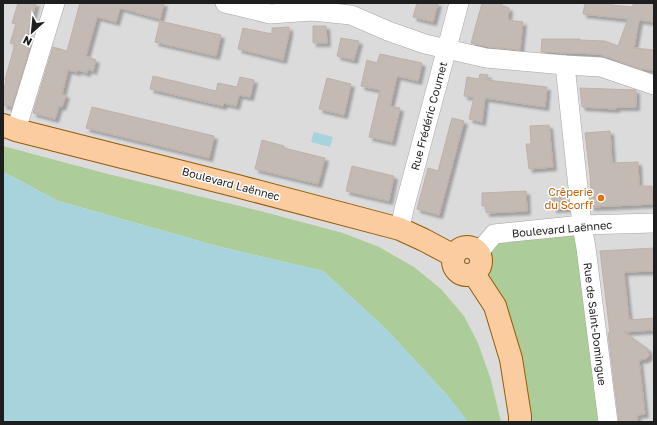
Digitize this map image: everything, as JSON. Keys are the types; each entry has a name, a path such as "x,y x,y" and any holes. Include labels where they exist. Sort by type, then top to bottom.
{"main road":[{"name":"Boulevard Laënnec","path":"10,127 400,229 454,256"},
{"path":"470,247 479,252 481,264 479,270 474,274 461,274 456,269 453,263 454,256 460,248 470,247"},
{"path":"474,274 495,306 509,351 520,422"}],"street":[{"path":"10,127 55,3"},
{"path":"225,3 270,14 312,11 351,15 388,31 425,44 486,58 601,67 654,85"},
{"name":"Rue Frédéric Cournet","path":"400,229 459,3"},
{"name":"Rue de Saint-Domingue","path":"565,65 582,225 608,422"},
{"name":"Boulevard Laënnec","path":"479,252 494,234 582,225 654,223"}],"shaded area":[{"path":"3,3 654,3 654,422 468,422 447,395 386,329 323,271 217,246 3,172"}],"green space":[{"path":"3,146 343,233 379,247 414,267 441,289 464,316 478,343 491,380 501,422 468,422 447,395 386,329 323,271 217,246 58,201 3,172"},
{"path":"582,225 608,422 520,422 479,270 481,258 494,234"}],"water":[{"path":"314,132 333,137 330,147 311,142"},
{"path":"3,172 58,201 217,246 323,271 386,329 447,395 468,422 3,422"}],"building":[{"path":"18,3 36,3 26,39 32,41 12,107 3,105 3,93 15,44 10,43 16,24 12,23"},
{"path":"80,3 164,3 160,19 120,8 116,22 97,17 86,56 96,60 93,71 88,69 87,73 78,70 77,72 68,70 62,94 66,95 62,107 59,106 55,119 33,113 53,47 67,51"},
{"path":"417,3 438,3 433,22 413,17"},
{"path":"482,3 502,3 501,6 509,8 508,20 523,22 520,50 490,47 471,43"},
{"path":"585,3 611,3 611,5 633,7 633,3 654,4 653,22 639,20 634,48 654,50 654,70 640,69 600,54 541,52 542,39 580,39 605,41 618,46 628,19 583,14"},
{"path":"160,21 221,35 216,56 155,42"},
{"path":"313,26 326,26 327,43 313,43"},
{"path":"289,27 283,60 238,49 243,28 272,34 272,28"},
{"path":"341,38 359,41 354,60 337,56"},
{"path":"380,54 422,63 418,81 397,76 390,106 400,108 392,142 369,137 380,90 361,86 367,60 377,63"},
{"path":"480,74 488,75 487,80 547,87 545,107 485,98 482,122 469,119 474,97 464,96 467,77 479,79"},
{"path":"153,76 216,91 218,83 237,87 240,77 254,80 250,97 239,95 236,106 224,103 223,106 150,89"},
{"path":"327,78 351,84 344,115 319,109"},
{"path":"580,88 636,90 636,107 617,107 616,109 582,107"},
{"path":"92,107 214,136 209,158 86,128"},
{"path":"452,118 464,121 439,215 417,209 428,168 438,171"},
{"path":"549,125 553,167 529,169 526,144 531,144 530,126"},
{"path":"610,131 612,163 638,162 639,186 652,186 653,204 591,207 589,190 591,190 590,175 585,133"},
{"path":"262,140 284,146 284,148 325,158 318,184 255,169"},
{"path":"352,166 394,176 389,201 346,191"},
{"path":"526,191 527,211 486,213 486,206 482,206 482,193"},
{"path":"551,191 567,191 569,208 553,209"},
{"path":"654,248 654,271 624,272 629,320 654,318 654,330 624,332 648,349 649,356 646,359 639,360 645,414 637,415 637,422 619,422 600,251"}],"place":[{"name":"Crêperie du Scorff","path":"601,198"}]}
